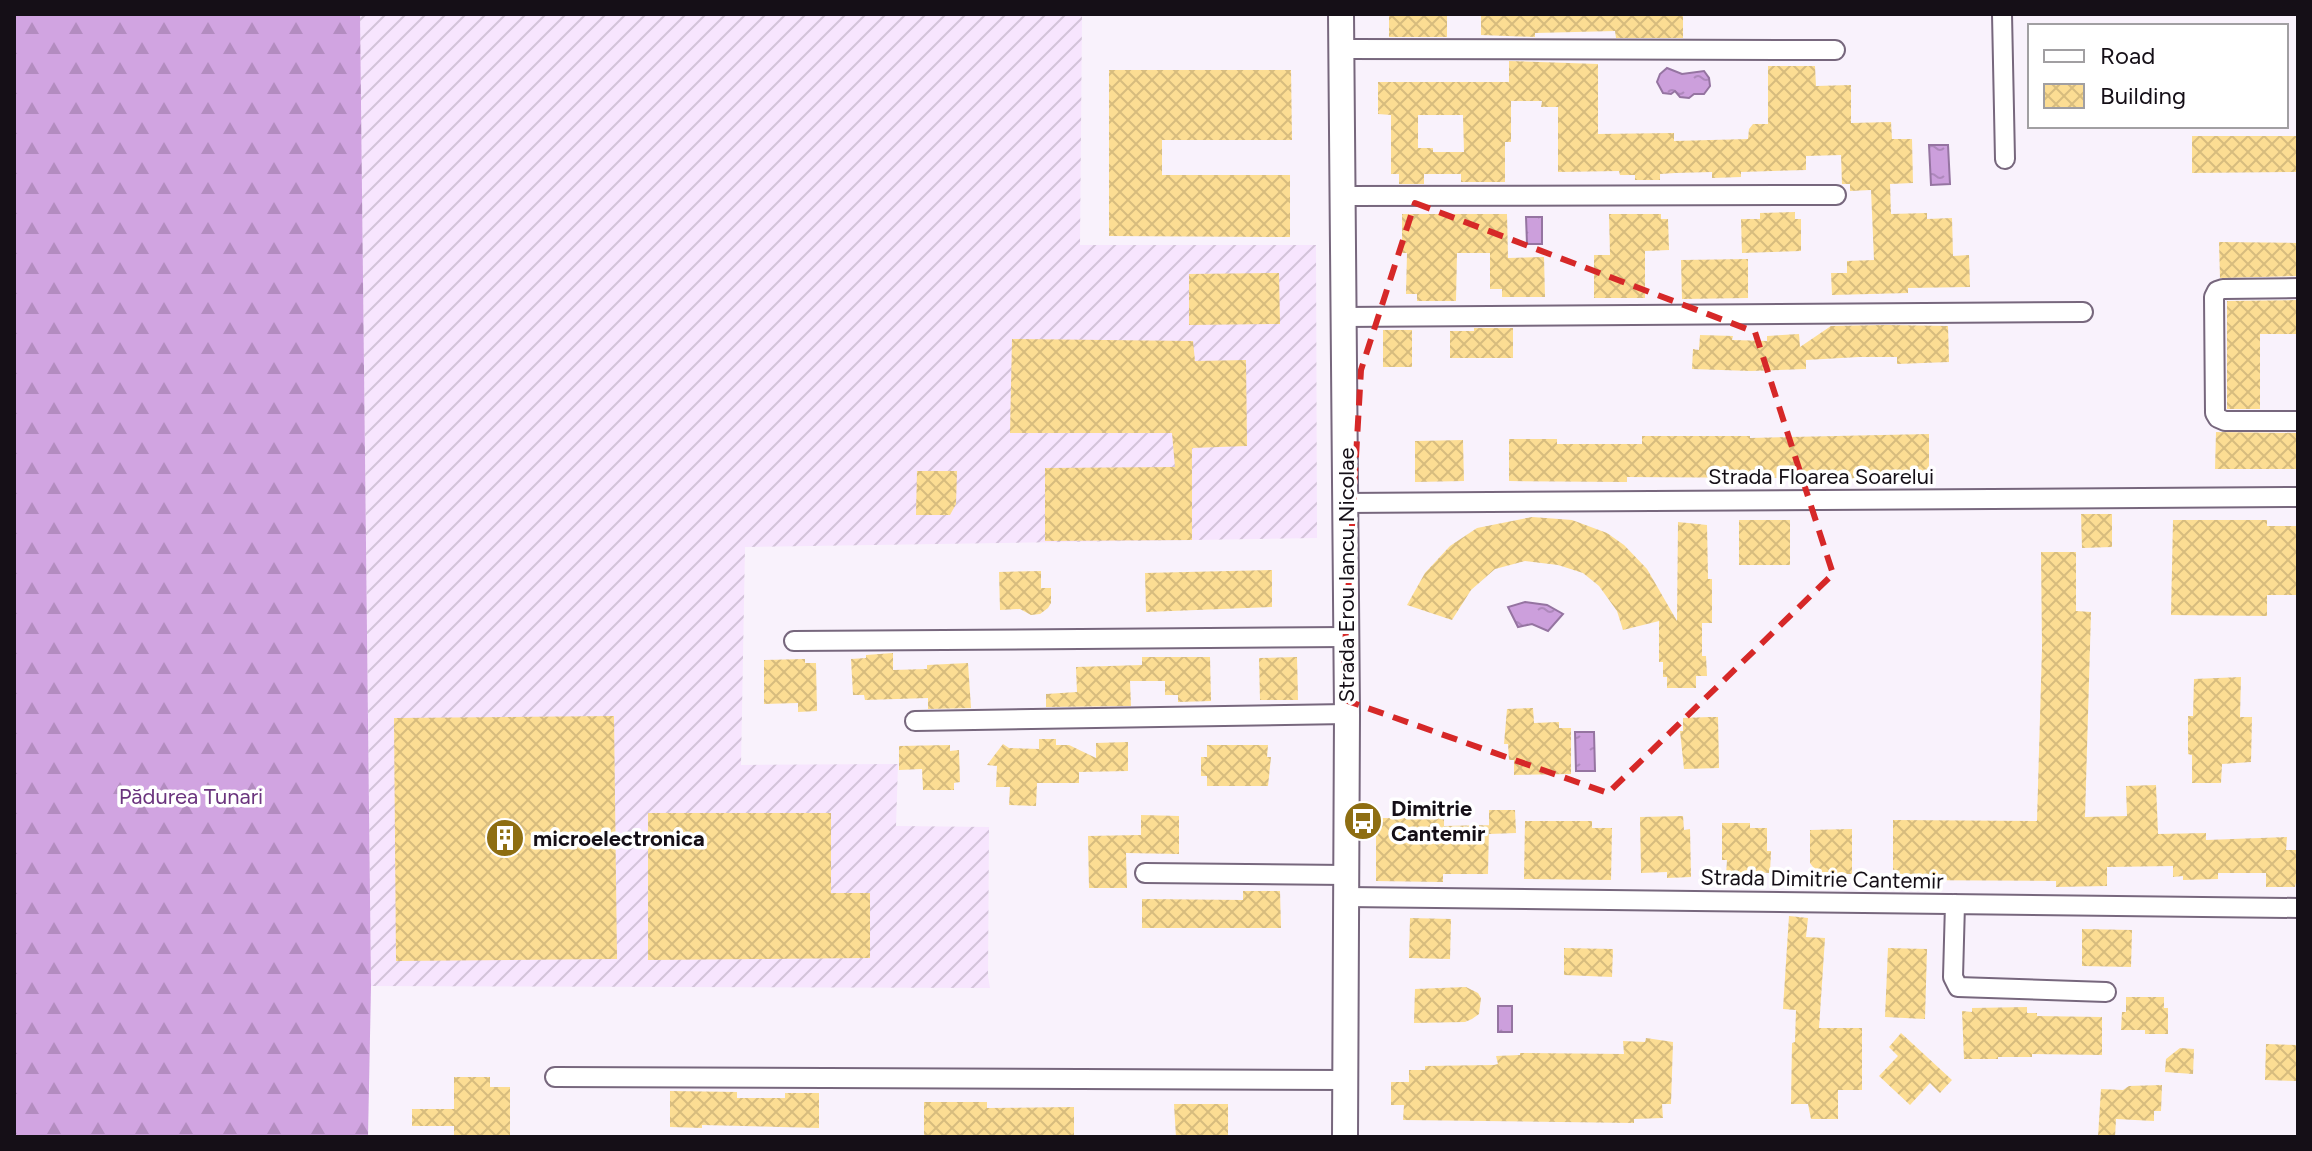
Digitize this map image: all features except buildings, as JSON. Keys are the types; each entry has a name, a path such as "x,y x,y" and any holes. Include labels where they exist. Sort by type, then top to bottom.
{"street":[{"name":"Strada Erou Iancu Nicolae","path":"1341,14 1347,714 1345,1137"},
{"path":"2002,14 2005,159"},
{"path":"1342,49 1835,50"},
{"path":"1342,196 1836,195"},
{"path":"2298,288 2223,289 2217,291 2214,297 2215,413 2218,418 2225,421 2298,421"},
{"path":"1343,317 2083,312"},
{"name":"Strada Floarea Soarelui","path":"1345,503 2298,497"},
{"path":"794,641 1346,637"},
{"path":"915,721 1347,714"},
{"name":"Strada Dimitrie Cantemir","path":"1145,873 1346,886 1955,904 2298,908"},
{"path":"1955,904 1953,977 1958,987 2106,992"},
{"path":"555,1077 1345,1080"}],"highlighted area":[{"path":"1415,203 1755,332 1833,574 1608,793 1342,699 1361,370"}],"shaded area":[{"path":"360,14 1082,14 1080,245 1316,245 1317,538 745,547 741,765 898,764 896,826 989,827 990,988 371,986"}],"green space":[{"name":"Pădurea Tunari","path":"14,14 360,14 371,986 368,1137 14,1137"}],"water":[{"path":"1667,68 1682,74 1704,71 1710,86 1704,94 1694,94 1689,98 1680,97 1675,91 1663,93 1657,82"},
{"path":"1929,145 1948,145 1950,184 1931,185"},
{"path":"1526,217 1542,217 1542,244 1527,244"},
{"path":"1525,602 1547,605 1563,614 1548,631 1532,624 1518,627 1508,607"},
{"path":"1575,732 1594,732 1595,771 1576,771"},
{"path":"1498,1006 1512,1006 1512,1032 1498,1032"}],"place":[{"name":"Dimitrie Cantemir","path":"1363,821"},
{"name":"microelectronica","path":"505,838"}]}
